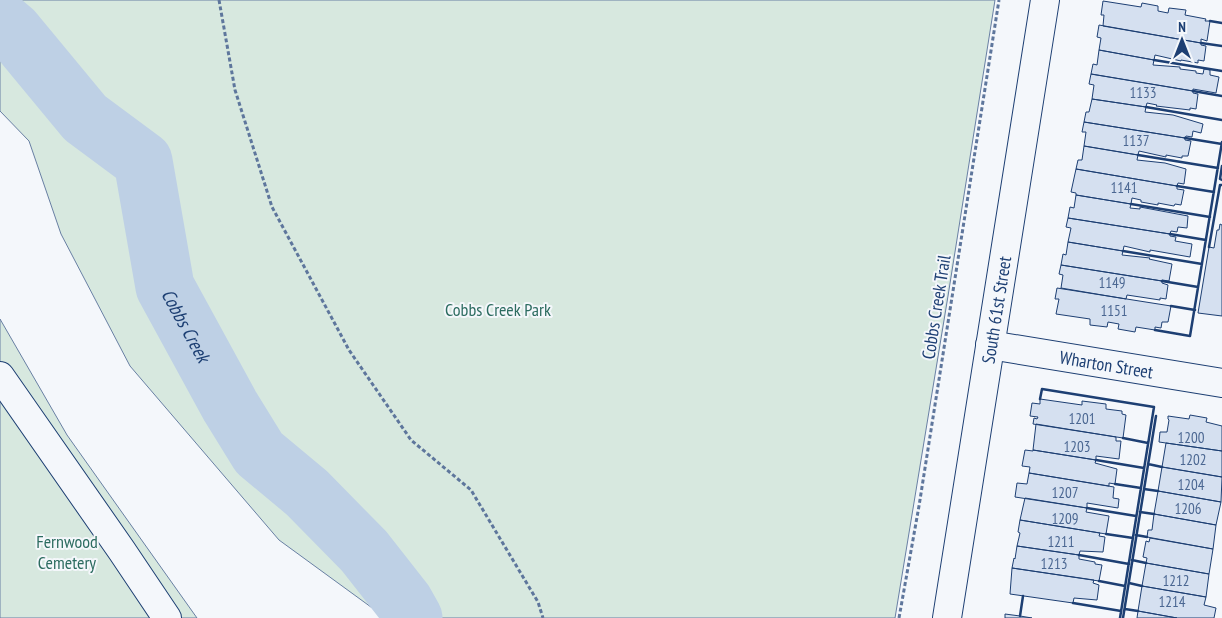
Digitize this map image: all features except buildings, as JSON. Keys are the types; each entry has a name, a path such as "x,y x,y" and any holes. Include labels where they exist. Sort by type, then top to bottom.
{"street":[{"name":"South 61st Street","path":"947,618 1045,0"},
{"name":"Wharton Street","path":"990,346 1222,383"},
{"path":"0,376 122,550 167,618"}],"path":[{"path":"219,0 235,90 272,207 349,350 411,440 471,490 538,602 543,618"},
{"name":"Cobbs Creek Trail","path":"899,618 921,496 999,0"}],"green space":[{"name":"Cobbs Creek Park","path":"0,0 995,0 895,618 386,618 279,540 130,366 61,234 29,141 0,111"},
{"name":"Fernwood Cemetery","path":"0,319 67,435 197,618 0,618"}],"waterway":[{"name":"Cobbs Creek","path":"0,20 13,31 85,118 143,161 165,287 230,406 259,453 307,493 364,551 404,602 413,618"}],"wall":[{"path":"1210,21 1222,23"},
{"path":"1201,43 1222,46"},
{"path":"1154,60 1222,71"},
{"path":"1193,91 1222,96"},
{"path":"1146,107 1222,120"},
{"path":"1185,138 1222,144"},
{"path":"1155,330 1190,336 1222,142"},
{"path":"1138,155 1218,168"},
{"path":"1222,166 1220,179 1222,180"},
{"path":"1209,247 1220,185 1222,185"},
{"path":"1177,186 1214,192"},
{"path":"1131,204 1210,217"},
{"path":"1170,234 1206,240"},
{"path":"1123,251 1202,264"},
{"path":"1162,281 1198,287"},
{"path":"1171,306 1195,310"},
{"path":"1040,399 1042,389 1154,407 1120,618"},
{"path":"1123,618 1156,416"},
{"path":"1123,438 1148,443"},
{"path":"1096,460 1144,468"},
{"path":"1148,464 1162,467"},
{"path":"1115,484 1141,488"},
{"path":"1144,489 1158,491"},
{"path":"1087,508 1136,516"},
{"path":"1140,512 1154,514"},
{"path":"1106,534 1133,538"},
{"path":"1136,535 1147,537"},
{"path":"1079,555 1129,564"},
{"path":"1132,560 1146,563"},
{"path":"1099,581 1125,586"},
{"path":"1129,583 1142,586"},
{"path":"1020,616 1023,596"},
{"path":"1073,603 1121,611"},
{"path":"1125,609 1138,611"}]}
